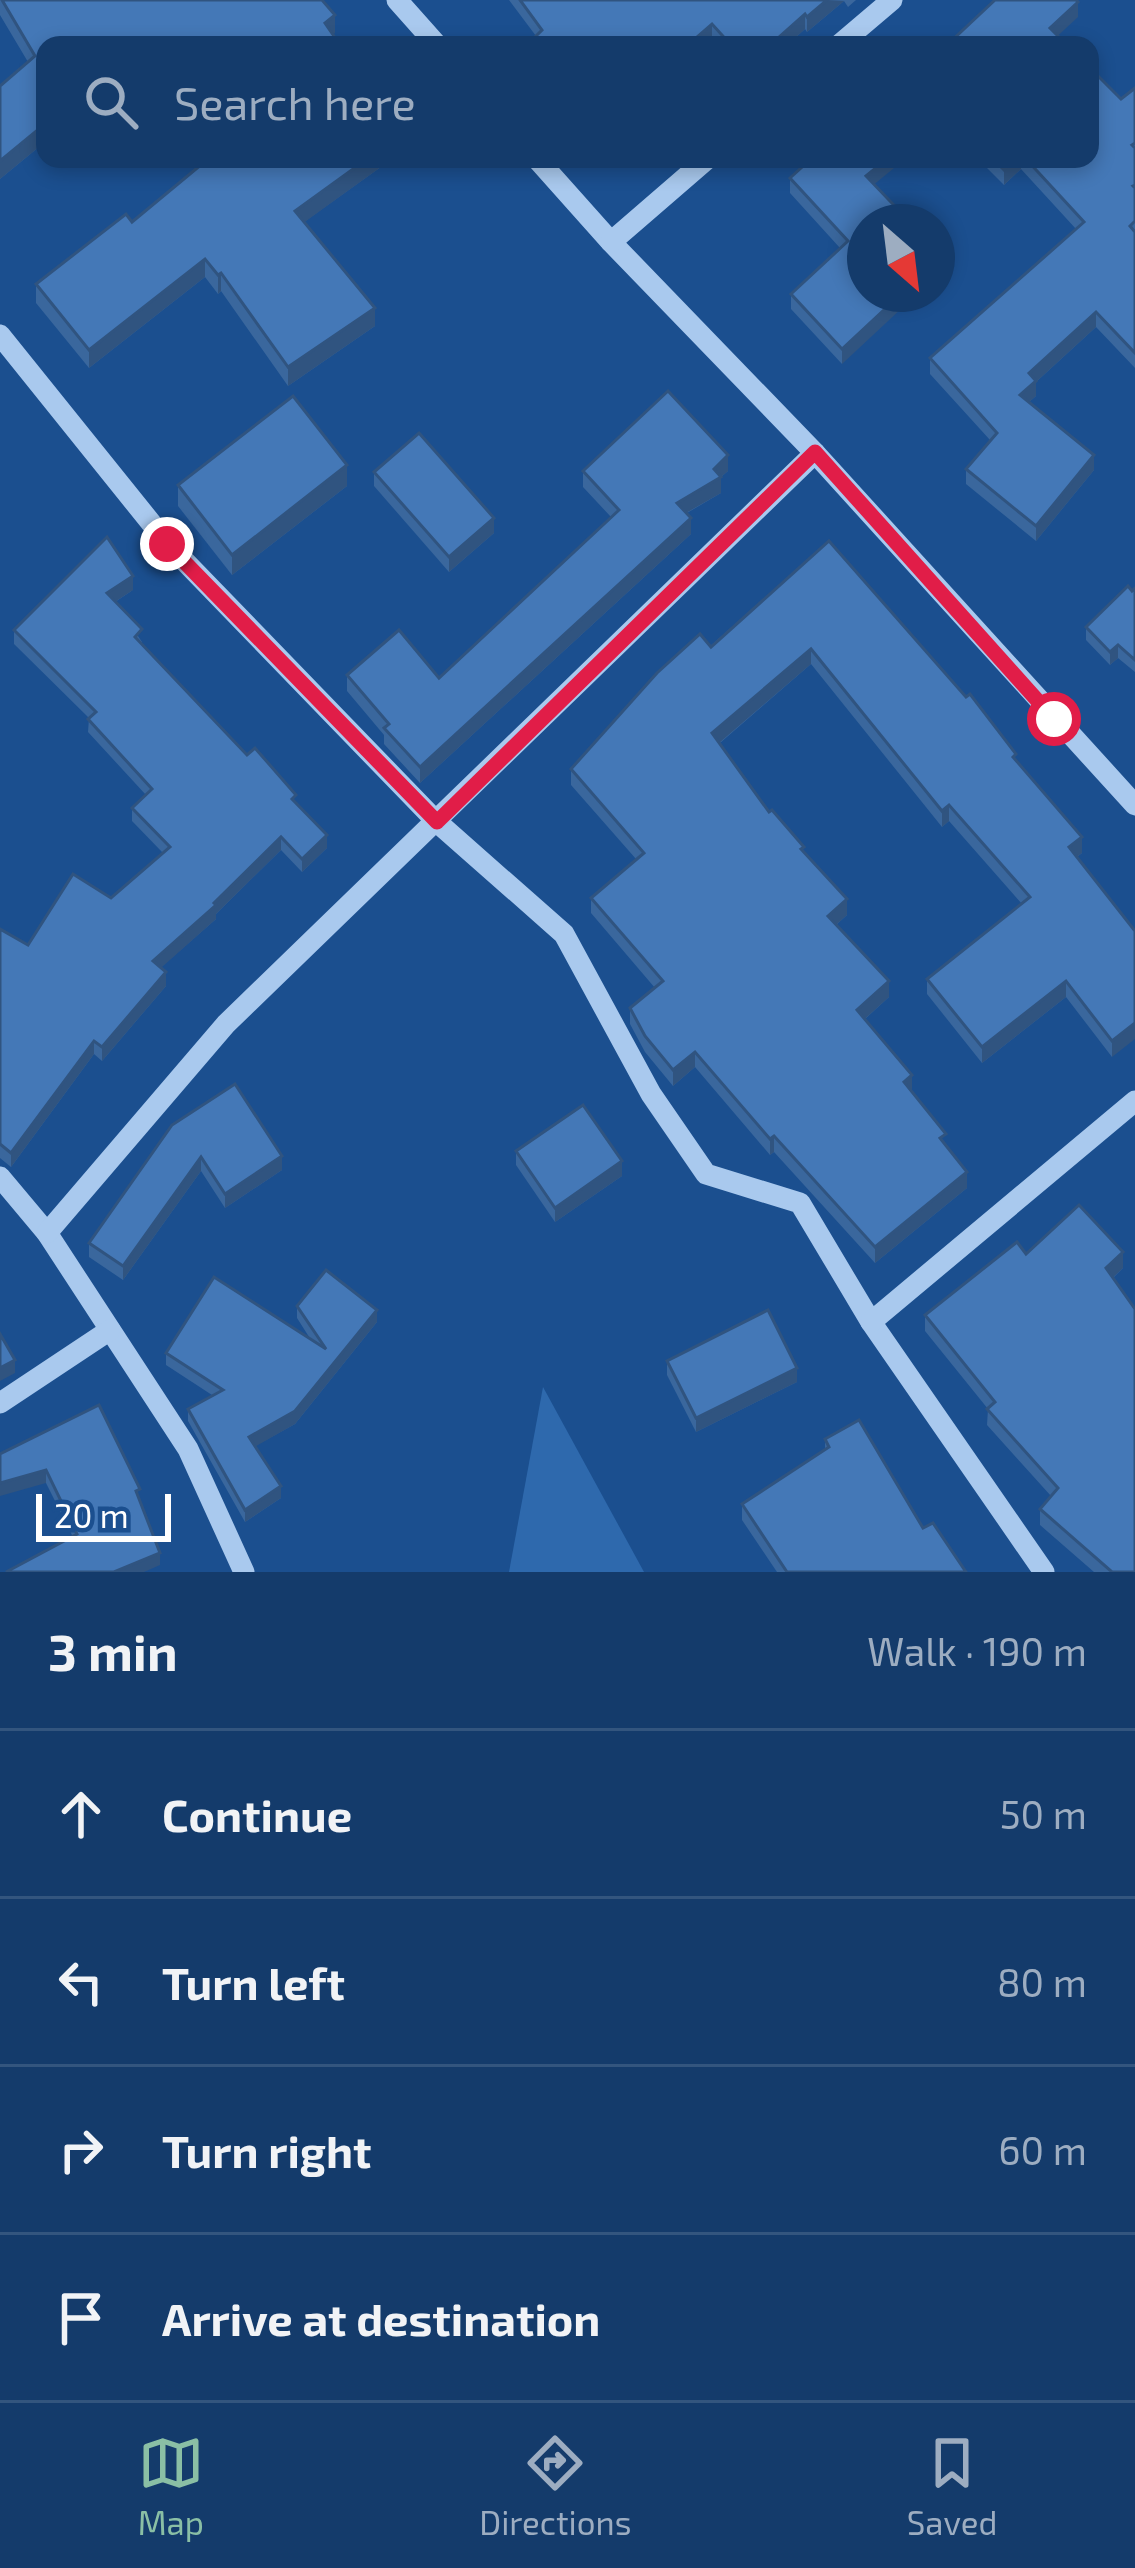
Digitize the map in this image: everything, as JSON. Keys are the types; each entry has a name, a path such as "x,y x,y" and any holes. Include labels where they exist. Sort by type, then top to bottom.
{"street":[{"path":"397,0 429,36"},
{"path":"850,36 892,0"},
{"path":"545,168 610,242 815,452 1135,805"},
{"path":"610,242 696,168"},
{"path":"0,335 167,544 437,822 564,934 651,1094 706,1174 800,1203 871,1322 1044,1572"},
{"path":"47,1233 226,1024 815,452"},
{"path":"871,1322 1135,1101"},
{"path":"0,1177 47,1233 188,1449 244,1572"},
{"path":"0,1403 110,1330"}],"shaded area":[{"path":"543,1387 644,1572 509,1572"}],"building":[{"path":"2,0 322,0 335,15 325,23 334,36 36,36 36,131 0,161 0,86 35,56"},
{"path":"520,0 827,0 780,36 723,36 712,24 698,36 536,36 542,30"},
{"path":"995,0 1078,2 1050,28 1058,36 957,36"},
{"path":"1099,77 1121,99 1135,88 1135,221 1130,226 1135,232 1135,353 1096,312 1029,373 1036,381 1020,395 1094,455 1036,526 966,469 997,433 930,358 1084,222 1034,168 1099,168"},
{"path":"197,168 355,168 295,211 375,308 288,367 221,273 205,259 89,350 36,284 126,214 132,222"},
{"path":"801,168 876,168 866,176 893,204 847,204 847,240 790,178"},
{"path":"847,242 847,312 882,312 842,349 791,294"},
{"path":"668,391 728,455 714,469 721,477 677,503 691,518 420,767 384,728 389,724 347,675 399,630 439,678 619,510 583,471"},
{"path":"293,396 347,465 232,555 178,485"},
{"path":"419,433 494,518 449,557 374,472"},
{"path":"107,537 133,576 107,593 142,629 135,637 247,755 255,748 296,795 292,799 327,835 302,859 281,837 216,905 153,961 166,972 102,1047 94,1041 11,1153 0,1144 0,929 28,945 73,874 111,898 170,847 132,808 152,789 88,719 96,712 14,630"},
{"path":"829,541 966,697 970,694 1016,754 1013,757 1082,837 1069,847 1135,931 1135,1023 1112,1041 1066,981 982,1047 927,979 1030,897 949,805 942,811 811,649 712,733 769,812 847,899 828,916 889,981 857,1010 912,1075 904,1082 946,1134 940,1138 967,1172 875,1247 774,1136 770,1139 695,1052 673,1070 645,1036 630,1008 663,981 591,898 644,853 571,769 657,673 700,634 711,647"},
{"path":"1128,586 1132,591 1135,588 1135,660 1118,645 1110,652 1086,627"},
{"path":"235,1084 282,1156 225,1194 201,1157 123,1266 89,1243 172,1125"},
{"path":"583,1105 622,1161 555,1208 516,1151"},
{"path":"1079,1205 1123,1252 1106,1268 1135,1309 1135,1572 1112,1572 1040,1509 1058,1488 987,1409 995,1402 925,1315 1017,1242 1026,1254"},
{"path":"326,1270 377,1310 295,1411 249,1437 281,1486 245,1510 188,1409 223,1390 166,1353 214,1277 326,1349 297,1306"},
{"path":"768,1310 797,1368 696,1418 667,1361"},
{"path":"0,1334 15,1360 0,1368"},
{"path":"99,1405 140,1489 136,1491 160,1553 114,1572 6,1572 77,1534 46,1470 0,1483 0,1454"},
{"path":"859,1420 923,1528 933,1523 966,1572 787,1572 742,1504 829,1447 825,1439"}],"route":[{"path":"167,544 437,822 815,452 1054,719"}]}
